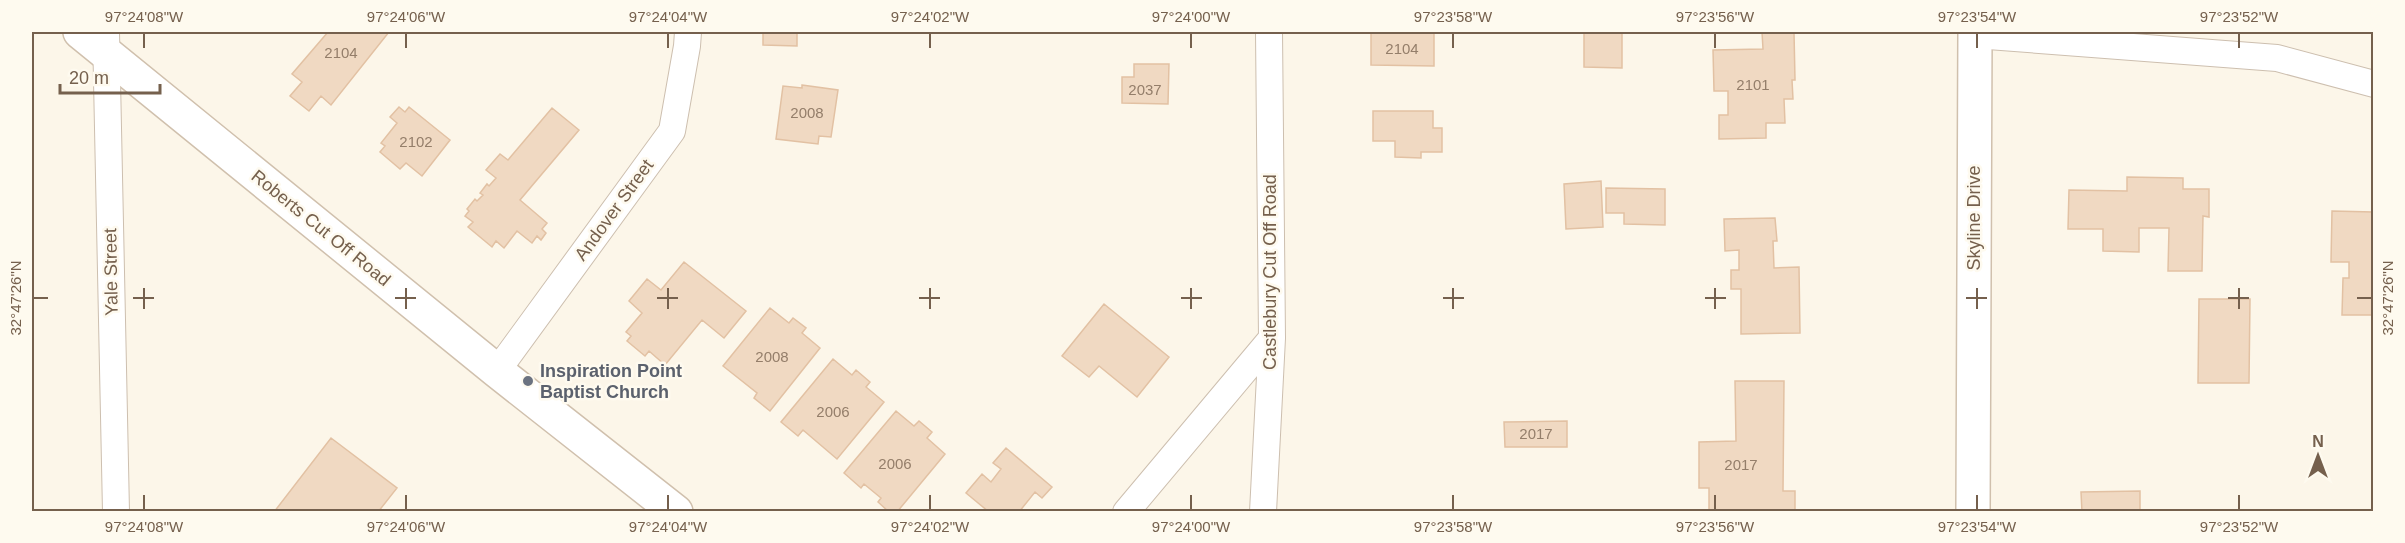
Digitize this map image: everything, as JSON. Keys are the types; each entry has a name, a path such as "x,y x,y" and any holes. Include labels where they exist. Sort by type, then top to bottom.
{"street":[{"name":"Roberts Cut Off Road","path":"80,32 106,43 497,371 676,512"},
{"name":"Andover Street","path":"497,371 672,131 687,46 687,32"},
{"name":"Castlebury Cut Off Road","path":"1263,512 1272,338 1269,32"},
{"path":"1975,33 2277,58 2373,84"},
{"name":"Skyline Drive","path":"1973,512 1975,33"},
{"name":"Yale Street","path":"106,43 116,512"},
{"path":"1126,512 1272,338"}],"building":[{"path":"328,32 389,32 331,105 321,96 309,111 290,96 302,82 292,74"},
{"path":"763,32 797,32 797,46 763,45"},
{"path":"1371,32 1434,32 1434,66 1371,65"},
{"path":"1584,32 1622,32 1622,68 1584,67"},
{"path":"1762,32 1794,32 1795,80 1792,80 1793,99 1784,99 1785,123 1766,123 1766,138 1719,139 1719,115 1728,115 1728,91 1714,91 1713,50 1763,49"},
{"path":"1134,64 1169,64 1168,104 1122,103 1122,77 1134,77"},
{"path":"802,85 838,90 831,137 819,136 818,144 776,139 783,86 802,88"},
{"path":"399,107 405,112 409,107 450,140 422,176 406,163 400,169 380,152 385,146 381,143 397,123 390,117"},
{"path":"552,108 579,130 520,200 547,223 542,229 546,233 541,240 537,236 532,243 517,231 504,248 496,241 492,247 468,227 473,222 465,216 469,211 467,209 475,199 477,201 483,195 480,193 487,184 489,186 496,178 486,170 500,154 508,160"},
{"path":"1373,111 1433,111 1433,128 1442,128 1442,152 1421,152 1421,158 1395,157 1395,141 1373,141"},
{"path":"2127,177 2183,178 2183,189 2209,189 2209,217 2203,216 2202,271 2168,271 2169,228 2139,228 2139,252 2103,251 2103,229 2068,229 2069,190 2127,191"},
{"path":"1601,181 1603,227 1566,229 1564,184"},
{"path":"1606,188 1665,189 1665,225 1624,224 1624,213 1606,213"},
{"path":"2332,211 2373,212 2374,315 2342,315 2343,278 2349,278 2349,262 2331,262"},
{"path":"1775,218 1777,241 1773,241 1774,268 1799,267 1800,333 1741,334 1741,289 1731,289 1731,270 1739,270 1739,250 1725,251 1724,219"},
{"path":"684,262 746,311 724,338 702,320 665,365 649,351 645,356 627,341 631,336 626,332 642,313 629,301 647,279 661,290"},
{"path":"2199,299 2250,299 2249,383 2198,383"},
{"path":"1104,304 1169,357 1137,397 1099,366 1089,377 1062,356"},
{"path":"770,308 789,323 793,318 806,328 802,333 820,348 770,411 754,398 757,393 723,366"},
{"path":"833,359 852,375 856,370 870,382 866,387 884,402 837,459 803,430 798,436 781,422"},
{"path":"1735,381 1784,381 1783,491 1795,491 1795,512 1709,512 1709,488 1699,488 1699,442 1736,441"},
{"path":"896,411 914,426 919,421 932,432 927,438 945,454 897,512 889,512 878,502 881,498 864,484 861,488 844,473"},
{"path":"1567,421 1567,447 1505,447 1504,422"},
{"path":"331,438 397,488 378,512 274,512"},
{"path":"1006,448 1052,487 1042,498 1035,492 1019,512 989,512 966,493 982,474 991,482 1001,469 993,463"},
{"path":"2140,491 2140,512 2082,512 2081,492"}],"place":[{"name":"Inspiration Point Baptist Church","path":"528,381"}]}
